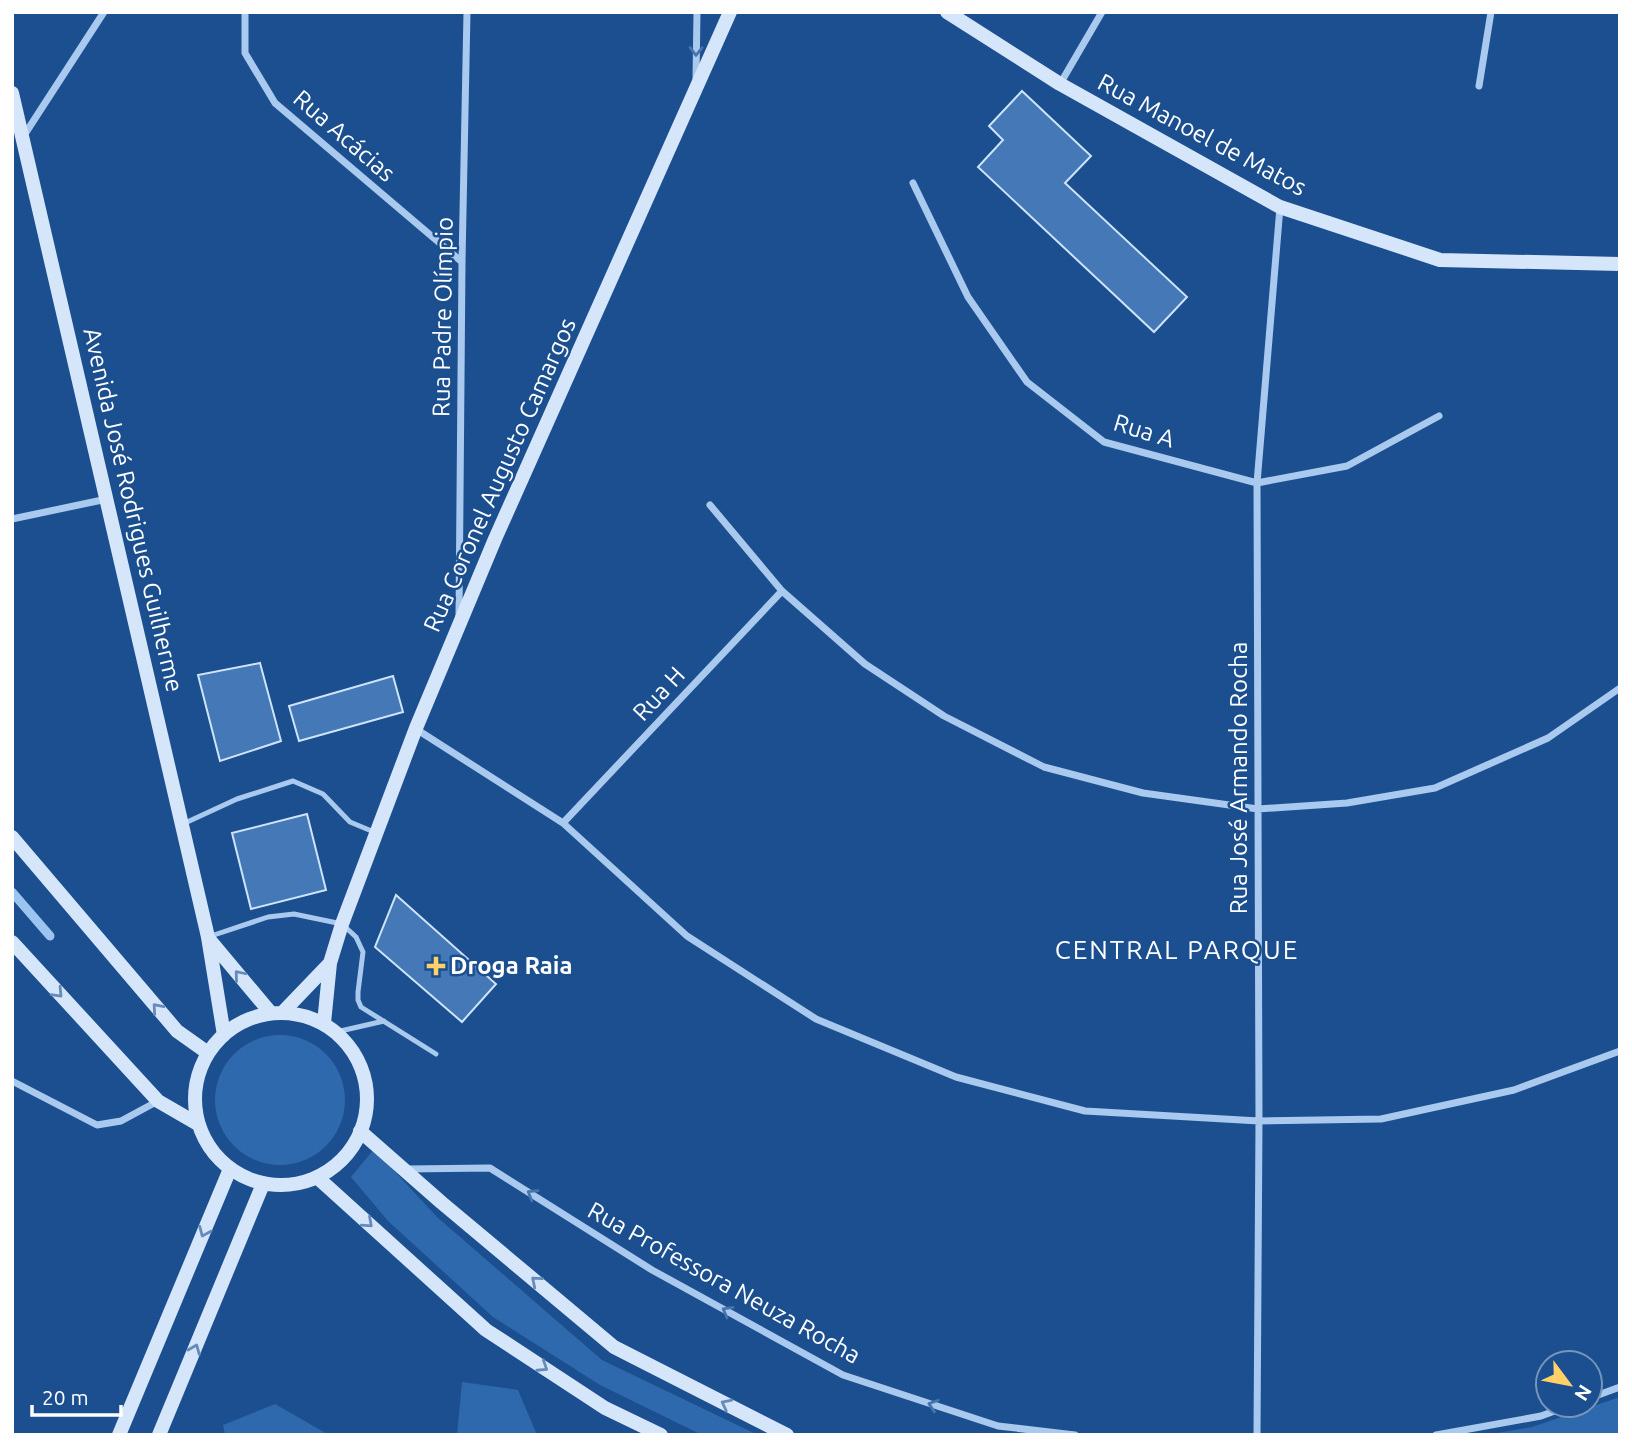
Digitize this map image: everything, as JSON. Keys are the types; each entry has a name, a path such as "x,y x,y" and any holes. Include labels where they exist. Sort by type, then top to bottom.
{"main road":[{"name":"Rua Coronel Augusto Camargos","path":"330,1028 330,963 342,924 416,728 500,526 730,12"},
{"name":"Rua Manoel de Matos","path":"947,12 1060,84 1280,207 1440,260 1620,264"},
{"name":"Avenida José Rodrigues Guilherme","path":"12,93 208,937 224,1035"},
{"path":"12,837 177,1031 208,1053"},
{"name":"Avenida José Rodrigues Guilherme","path":"208,937 276,1013"},
{"path":"12,942 158,1101 196,1123"},
{"name":"Rua Coronel Augusto Camargos","path":"276,1013 330,963"},
{"path":"276,1013 305,1015 330,1028 355,1055 365,1082 366,1111 358,1138 342,1160 318,1178 293,1185 263,1184 239,1175 217,1158 196,1123 196,1080 208,1053 224,1035 253,1017 276,1013"},
{"path":"360,1130 614,1347 787,1435"},
{"path":"119,1435 230,1169"},
{"path":"318,1178 486,1330 605,1408 661,1435"},
{"path":"159,1435 263,1184"}],"street":[{"path":"22,138 104,12"},
{"name":"Rua Acácias","path":"245,12 245,53 275,103 462,262"},
{"name":"Rua Padre Olímpio","path":"459,623 467,12"},
{"path":"695,89 696,12"},
{"path":"1060,84 1102,12"},
{"path":"1479,86 1491,12"},
{"name":"Rua A","path":"913,184 968,298 1027,382 1104,442 1257,483 1346,466 1439,415"},
{"name":"Rua José Armando Rocha","path":"1257,1435 1257,483 1280,207"},
{"path":"12,519 107,499"},
{"path":"710,505 782,591 865,664 944,716 1044,767 1143,793 1258,809 1347,803 1435,789 1548,738 1620,688"},
{"name":"Rua H","path":"563,823 782,591"},
{"path":"416,728 563,823 687,936 816,1019 956,1077 1085,1111 1259,1121 1381,1119 1514,1090 1620,1051"},
{"path":"12,1081 97,1125 121,1121 158,1101"},
{"name":"Rua Professora Neuza Rocha","path":"404,1169 490,1168 652,1270 843,1375 998,1426 1075,1435"},
{"path":"1436,1435 1534,1417"},
{"path":"993,1435 998,1426"}],"lane":[{"path":"182,825 237,799 293,781 323,794 350,822 376,833"},
{"path":"208,937 268,917 294,914 342,924 356,937 362,952 358,1000 361,1007 436,1054"},
{"path":"330,1028 384,1020"}],"shaded area":[{"path":"280,1035 305,1040 326,1054 340,1075 345,1100 340,1125 326,1146 305,1160 280,1165 255,1160 234,1146 220,1125 215,1100 220,1075 234,1054 255,1040"},
{"path":"374,1149 437,1217 602,1360 758,1435 702,1435 600,1385 493,1317 388,1221 351,1177"},
{"path":"462,1382 518,1390 537,1435 457,1435"},
{"path":"1620,1397 1620,1435 1485,1435 1532,1427 1555,1419 1604,1419 1604,1402"},
{"path":"275,1404 329,1435 225,1435 223,1425"}],"building":[{"path":"1022,91 1091,156 1065,183 1187,297 1154,332 978,167 1003,140 989,126"},
{"path":"260,663 281,741 220,761 198,675"},
{"path":"393,676 403,712 299,741 289,706"},
{"path":"307,814 326,890 251,909 232,833"},
{"name":"Droga Raia","path":"396,895 496,984 462,1022 375,947"}],"waterway":[{"path":"12,892 50,936"}],"place":[{"name":"Droga Raia","path":"436,966"}],"district":[{"name":"CENTRAL PARQUE","path":"1177,950"}]}
